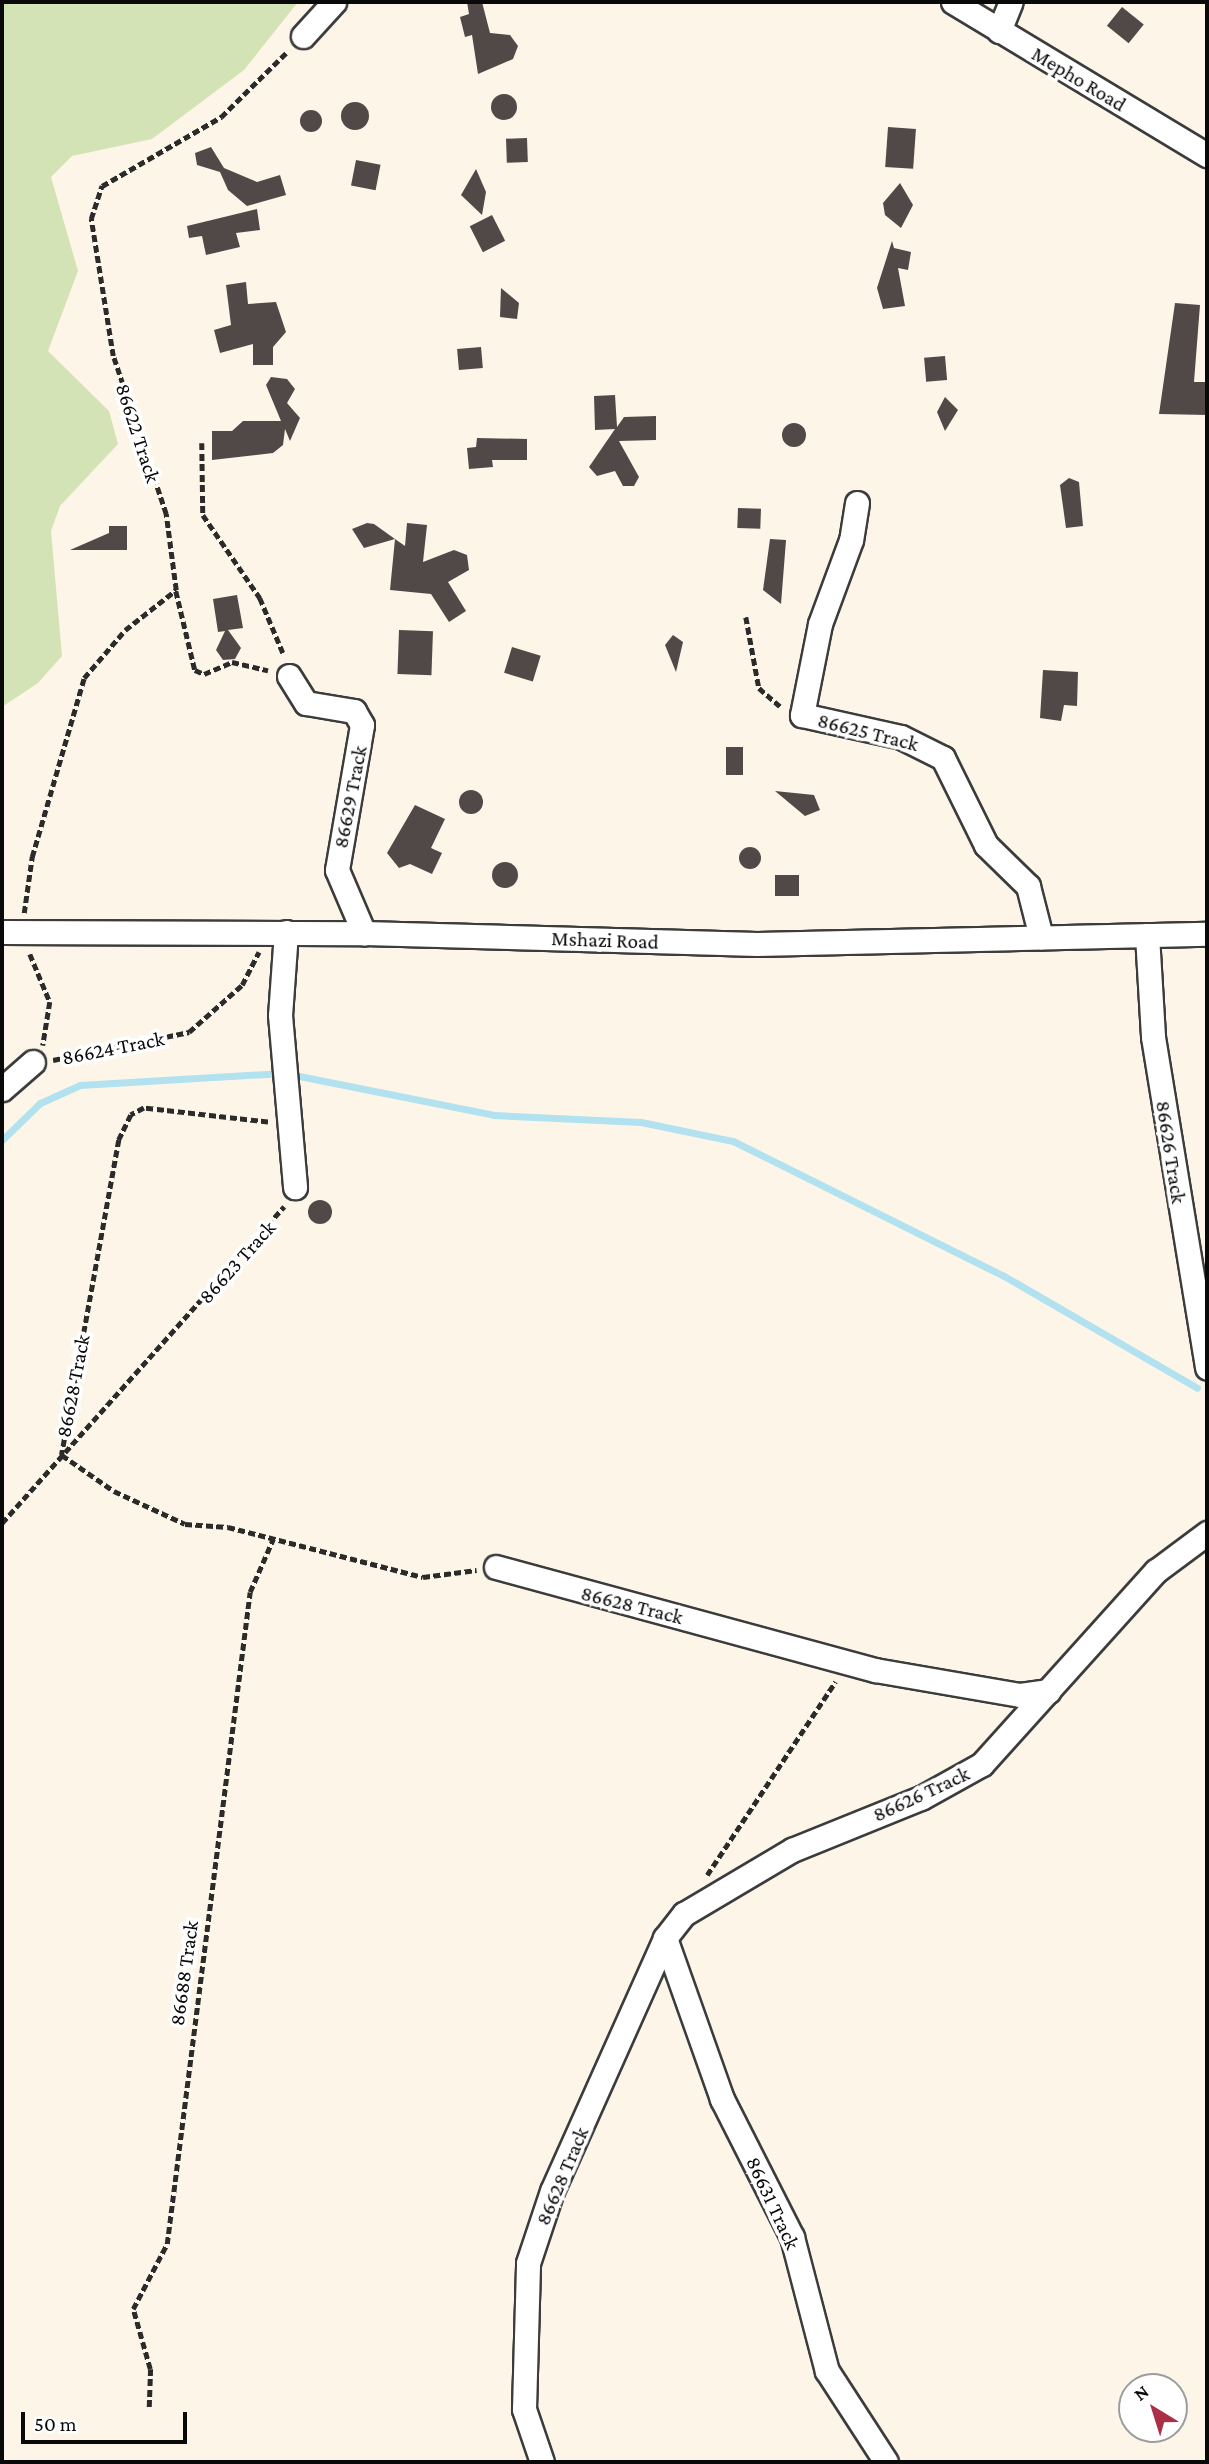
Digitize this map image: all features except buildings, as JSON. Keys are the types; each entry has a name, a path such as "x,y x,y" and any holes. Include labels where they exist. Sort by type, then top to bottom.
{"street":[{"path":"303,36 334,2"},
{"name":"Mepho Road","path":"953,2 1207,155"},
{"path":"999,31 1012,2"},
{"name":"86625 Track","path":"857,503 851,540 820,624 802,715 901,737 943,758 986,845 1028,887 1041,937"},
{"name":"86629 Track","path":"289,676 306,703 360,717 337,870 364,933"},
{"name":"Mshazi Road","path":"11,932 364,933 757,944 1207,934"},
{"path":"278,933 280,1015 293,1125 295,1187"},
{"name":"86626 Track","path":"1147,935 1153,1037 1207,1368"},
{"name":"86624 Track","path":"2,1089 33,1062"},
{"name":"86626 Track","path":"684,1914 792,1850 957,1780 1015,1734 1049,1691 1156,1572 1207,1533"},
{"name":"86628 Track","path":"496,1567 849,1661 999,1692 1049,1691"},
{"name":"86628 Track","path":"542,2462 531,2447 524,2409 528,2263 552,2191 665,1938 684,1914"},
{"name":"86631 Track","path":"665,1938 722,2099 792,2237 827,2371 887,2462"}],"path":[{"name":"86622 Track","path":"176,590 166,514 113,356 91,219 102,186 220,117 303,36"},
{"path":"202,443 203,515 260,598 289,676"},
{"path":"33,1062 46,1039 50,1002 11,932 84,678 125,630 176,590 195,670 204,674 232,662 289,676"},
{"path":"746,617 759,688 773,703 802,715"},
{"name":"86624 Track","path":"33,1062 119,1051 189,1032 242,985 278,933"},
{"name":"86628 Track","path":"293,1125 144,1108 131,1115 119,1140 62,1455 114,1491 185,1524 273,1539 423,1577 496,1567"},
{"name":"86623 Track","path":"2,1523 277,1219 295,1187"},
{"name":"86688 Track","path":"149,2407 150,2369 133,2309 167,2244 250,1592 273,1539"},
{"path":"703,1882 849,1661"}],"green space":[{"path":"2,2 298,2 244,70 152,139 72,156 51,177 78,271 48,351 109,411 118,444 60,506 51,531 62,656 38,683 2,707"}],"waterway":[{"path":"2,1140 40,1103 80,1085 284,1073 494,1115 641,1122 733,1141 1004,1276 1197,1388"}]}
